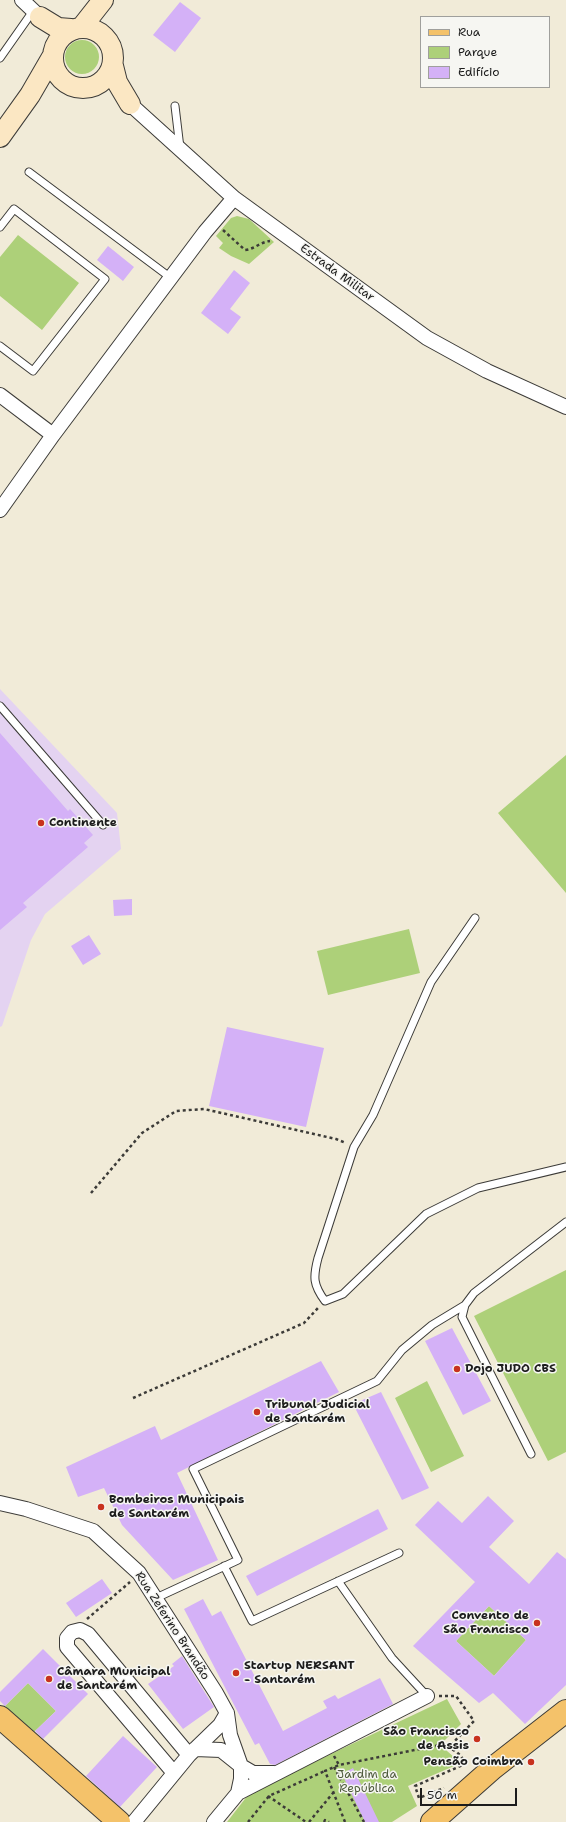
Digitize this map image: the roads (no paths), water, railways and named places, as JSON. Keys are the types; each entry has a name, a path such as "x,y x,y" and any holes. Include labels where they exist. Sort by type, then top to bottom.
{"main road":[{"path":"432,1822 493,1768 566,1711"},
{"path":"0,1717 131,1822"}],"street":[{"path":"22,0 37,14 58,28 76,29 86,27 98,31 108,39 114,52 113,66 107,77 96,86 82,88 68,84 50,86 30,95"},
{"path":"0,138 30,95 60,37 76,29 103,0"},
{"path":"102,34 102,17 107,0"},
{"path":"37,14 53,52 58,75 68,84"},
{"name":"Estrada Militar","path":"113,66 117,82 130,104"},
{"name":"Estrada Militar","path":"96,86 130,104 234,198 427,338 487,371 566,407"},
{"path":"0,510 53,435 171,278 234,198"},
{"path":"0,395 53,435"},
{"name":"Rua Zeferino Brandão","path":"0,1503 26,1509 93,1532 139,1573 216,1693 227,1713"},
{"path":"174,1773 68,1647 68,1638 72,1632 80,1630 88,1634 192,1752"},
{"path":"214,1822 238,1793 427,1696"},
{"path":"131,1822 192,1752 220,1725 227,1713"},
{"path":"227,1713 230,1735 241,1766 241,1779 238,1793"},
{"path":"192,1752 221,1750 241,1766 253,1773 276,1774"}],"lane":[{"path":"0,58 37,14"},
{"path":"175,106 180,149"},
{"path":"30,172 171,278"},
{"path":"0,227 14,209 105,279 32,371 0,346"},
{"path":"0,706 103,825"},
{"path":"475,918 431,982 372,1115 354,1147 314,1273 317,1290 325,1301 343,1294 426,1214 478,1188 566,1167"},
{"path":"156,1598 238,1560 193,1469 377,1381 402,1350 432,1326 465,1305 474,1293 566,1222"},
{"path":"465,1305 462,1317 531,1454"},
{"path":"224,1566 252,1620 399,1553"},
{"path":"338,1581 392,1658 427,1696"}],"place":[{"name":"Continente","path":"41,823"},
{"name":"Dojo JUDO CBS","path":"457,1369"},
{"name":"Tribunal Judicial de Santarém","path":"257,1412"},
{"name":"Bombeiros Municipais de Santarém","path":"101,1507"},
{"name":"Convento de São Francisco","path":"537,1623"},
{"name":"Startup NERSANT - Santarém","path":"236,1673"},
{"name":"Câmara Municipal de Santarém","path":"49,1679"},
{"name":"São Francisco de Assis","path":"477,1739"},
{"name":"Pensão Coimbra","path":"531,1762"}],"park label":[{"name":"Jardim da República","path":"367,1782"}]}
